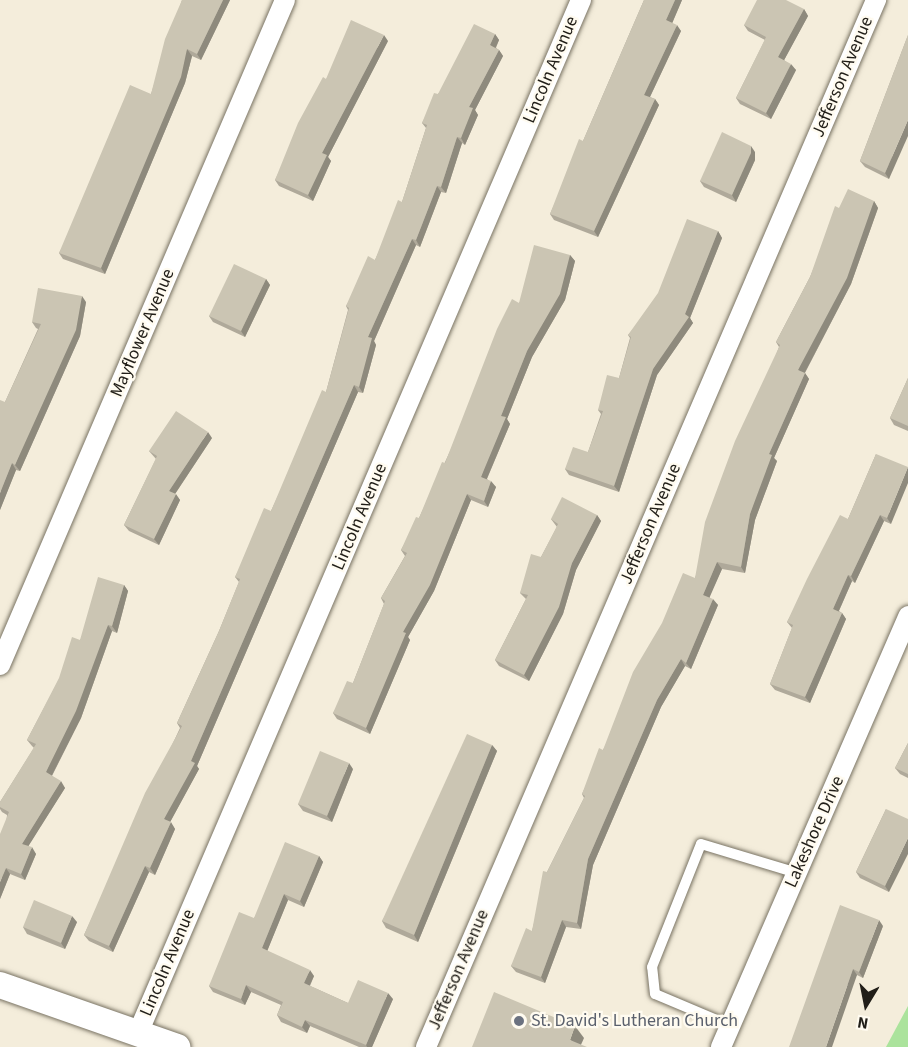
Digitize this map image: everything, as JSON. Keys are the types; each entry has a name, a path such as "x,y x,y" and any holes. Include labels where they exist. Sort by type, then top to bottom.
{"street":[{"name":"Mayflower Avenue","path":"0,665 285,0"},
{"name":"Lincoln Avenue","path":"138,1033 581,0"},
{"name":"Jefferson Avenue","path":"426,1047 876,0"},
{"name":"Lakeshore Drive","path":"721,1047 908,616"},
{"path":"0,985 177,1047"}],"lane":[{"path":"730,1026 655,994 652,967 701,844 797,873"}],"green space":[{"path":"908,1006 908,1047 886,1047"}],"building":[{"path":"182,0 223,0 197,54 187,49 181,77 101,268 59,253 130,85 151,94 165,39"},
{"path":"644,0 675,0 666,20 677,25 644,95 655,99 594,231 550,214 579,139 583,141"},
{"path":"757,0 786,0 804,9 778,57 791,64 766,113 736,98 766,37 744,25"},
{"path":"351,20 384,35 322,153 327,155 308,195 275,180 298,123 323,77 326,79"},
{"path":"474,24 495,34 490,45 499,50 469,107 473,108 461,138 457,137 441,187 437,186 416,240 412,239 368,337 372,338 359,387 354,385 191,761 195,763 164,819 171,822 150,868 145,866 109,946 84,935 145,793 182,726 177,723 219,631 240,579 235,577 264,508 271,511 322,390 326,392 349,308 346,306 368,256 375,260 398,200 402,202 427,125 422,123 434,93 438,94"},
{"path":"908,35 908,120 885,173 860,161"},
{"path":"722,132 751,146 751,153 732,195 700,181"},
{"path":"848,189 874,201 847,278 798,370 805,373 769,454 772,455 750,514 741,567 717,562 703,595 713,599 686,663 681,659 657,700 588,859 577,923 562,920 541,977 511,966 526,928 532,931 543,871 547,872 585,796 582,794 599,748 603,750 633,672 662,623 683,573 695,578 705,522 735,441 780,345 776,342 810,277 835,206 839,208"},
{"path":"687,219 718,231 685,314 689,317 653,369 614,486 565,469 573,447 588,452 603,411 598,410 607,375 619,378 631,337 628,335 658,293"},
{"path":"534,245 570,255 560,294 527,351 501,416 506,417 481,477 491,481 484,501 467,494 430,585 403,632 406,633 366,728 333,713 347,681 353,683 385,601 381,598 407,553 401,550 416,517 419,518 442,462 445,463 497,329 512,299 519,303"},
{"path":"234,264 266,279 241,331 209,316"},
{"path":"38,288 82,296 76,330 15,465 12,463 0,493 0,400 5,402 41,324 32,322"},
{"path":"908,378 908,426 890,418"},
{"path":"176,411 208,432 169,491 176,494 154,539 124,525 157,456 149,451"},
{"path":"876,454 908,467 887,518 880,515 851,576 848,575 833,609 842,613 805,697 770,684 793,625 787,622 840,515 848,519"},
{"path":"562,497 597,515 572,563 559,607 524,675 495,660 528,595 520,593 531,554 541,557 558,524 551,519"},
{"path":"98,577 124,585 112,626 108,625 76,711 46,772 61,781 22,844 32,847 21,874 6,868 0,882 0,834 9,812 0,807 0,802 36,744 27,740 59,678 72,637 80,640"},
{"path":"467,734 492,745 414,935 382,921"},
{"path":"908,743 908,774 895,768"},
{"path":"320,751 349,763 327,816 298,804"},
{"path":"886,809 908,819 908,838 885,886 856,872"},
{"path":"285,842 319,856 300,901 284,894 262,948 310,970 304,983 348,1003 358,980 388,993 366,1045 305,1020 302,1027 277,1015 283,1002 246,985 241,999 209,986 239,912 254,918"},
{"path":"34,900 72,916 61,943 23,927"},
{"path":"840,905 879,920 859,972 853,969 826,1047 789,1047"},
{"name":"St. David's Lutheran Church","path":"494,992 575,1026 570,1040 587,1047 472,1047"}],"place":[{"name":"St. David's Lutheran Church","path":"519,1021"}]}
